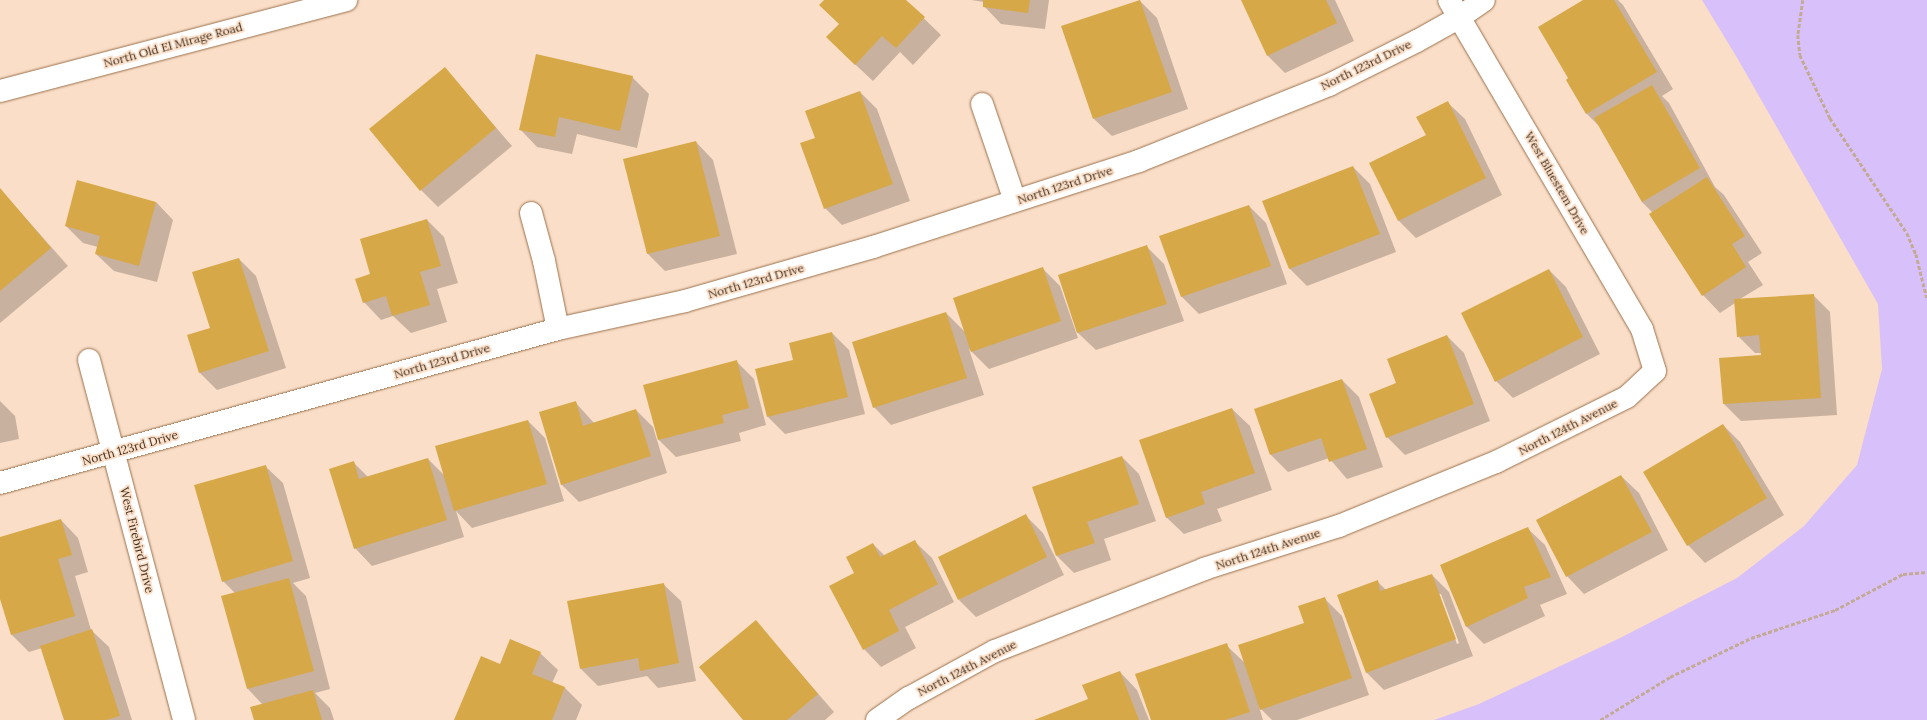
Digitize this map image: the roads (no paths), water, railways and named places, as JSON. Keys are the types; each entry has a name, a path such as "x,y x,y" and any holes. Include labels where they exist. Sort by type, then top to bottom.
{"street":[{"name":"North Old El Mirage Road","path":"0,91 346,0"},
{"name":"North 123rd Drive","path":"0,483 115,453 558,329 692,299 873,247 1139,161 1329,85 1454,9 1484,0"},
{"name":"West Bluestem Drive","path":"1454,9 1642,330 1655,371"},
{"path":"982,104 1015,201"},
{"path":"531,213 544,261 558,329"},
{"name":"West Firebird Drive","path":"89,360 115,453 184,720"},
{"name":"North 124th Avenue","path":"878,720 909,698 995,651 1204,569 1339,526 1496,462 1627,397 1655,371"}]}
